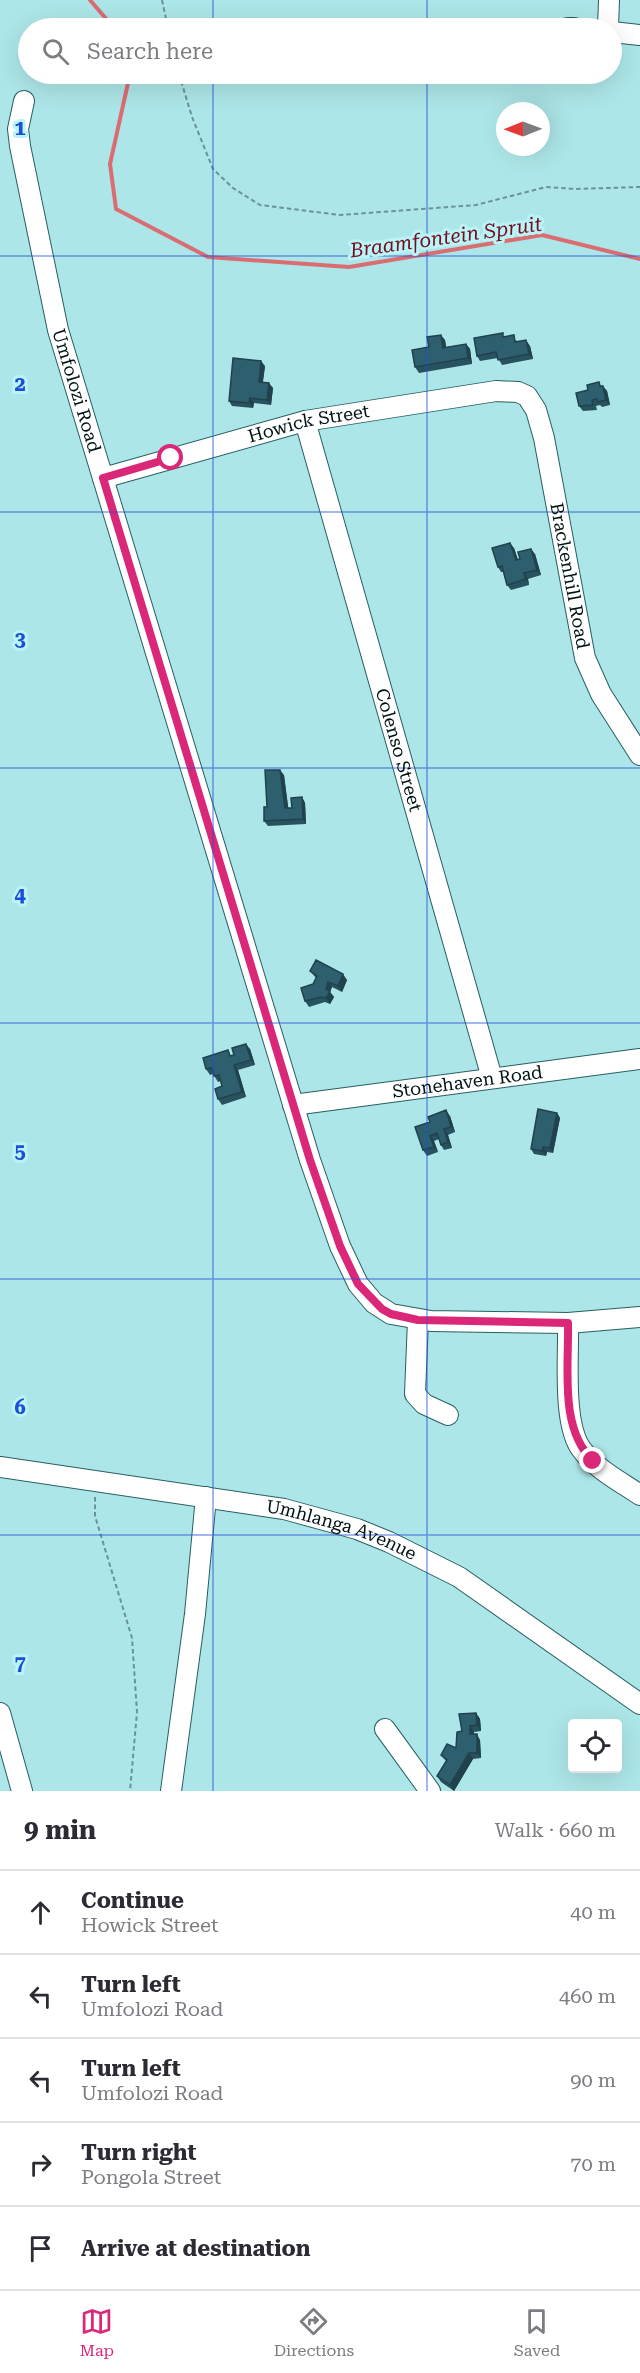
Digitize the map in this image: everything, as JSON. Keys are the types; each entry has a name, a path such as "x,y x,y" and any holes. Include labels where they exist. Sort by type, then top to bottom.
{"street":[{"path":"609,0 610,18"},
{"path":"622,32 640,35"},
{"name":"Umfolozi Road","path":"24,101 18,129 30,202 58,330 293,1105 340,1246 358,1284 382,1309 391,1314 418,1320 568,1323 640,1317"},
{"name":"Howick Street","path":"103,478 304,421 430,399 496,391 518,392"},
{"name":"Brackenhill Road","path":"518,392 533,403 544,438 585,658 601,694 640,754"},
{"name":"Colenso Street","path":"304,421 492,1078"},
{"name":"Stonehaven Road","path":"293,1105 640,1059"},
{"path":"418,1320 415,1394 424,1404 448,1415"},
{"path":"568,1323 570,1407 575,1438 581,1449 593,1461 640,1495"},
{"name":"Umhlanga Avenue","path":"0,1467 206,1497 320,1518 398,1546 467,1582 640,1704"},
{"path":"171,1791 195,1614 206,1497"},
{"path":"0,1713 22,1791"},
{"path":"385,1729 430,1791"}],"path":[{"path":"162,0 166,18"},
{"path":"182,84 192,117 213,169 233,188 260,205 340,215 476,205 546,187 575,189 640,187"},
{"path":"94,1482 95,1516 132,1638 136,1712 130,1791"}],"building":[{"path":"503,333 503,337 514,335 515,342 526,340 529,354 498,360 496,352 477,356 474,338"},
{"path":"441,335 443,348 466,344 468,358 415,367 412,350 429,347 427,337"},
{"path":"233,358 261,361 259,382 269,383 267,400 250,398 249,403 229,401"},
{"path":"599,382 600,386 603,386 606,400 598,402 597,399 592,400 593,405 579,406 576,393 588,390 587,385"},
{"path":"510,543 516,560 520,559 518,552 531,549 537,570 524,573 526,579 507,585 502,566 498,567 492,548"},
{"path":"265,770 280,770 285,808 292,808 291,798 302,797 303,819 264,821 264,807 267,807"},
{"path":"316,960 343,974 338,986 328,982 326,989 330,991 326,998 305,1001 301,988 313,984 317,976 310,971"},
{"path":"246,1044 251,1060 234,1065 242,1092 218,1099 215,1089 222,1086 219,1075 214,1076 212,1068 206,1069 203,1058 228,1050 230,1056 234,1055 232,1048"},
{"path":"538,1109 557,1113 550,1148 543,1147 543,1151 531,1149"},
{"path":"446,1110 451,1127 444,1129 448,1142 441,1145 437,1133 430,1136 434,1147 423,1150 415,1127 430,1122 428,1117"},
{"path":"476,1713 477,1725 470,1726 470,1734 477,1734 477,1753 469,1753 450,1785 437,1776 447,1760 441,1755 447,1744 456,1748 457,1732 462,1731 459,1714"}],"waterway":[{"name":"Braamfontein Spruit","path":"90,0 105,18"},
{"name":"Braamfontein Spruit","path":"128,84 110,164 116,209 208,257 349,267 542,235 640,259"}],"route":[{"path":"171,458 103,478 212,830 310,1160 340,1246 358,1284 366,1295 391,1314 431,1321 568,1323 572,1425 581,1449 593,1461"}]}
